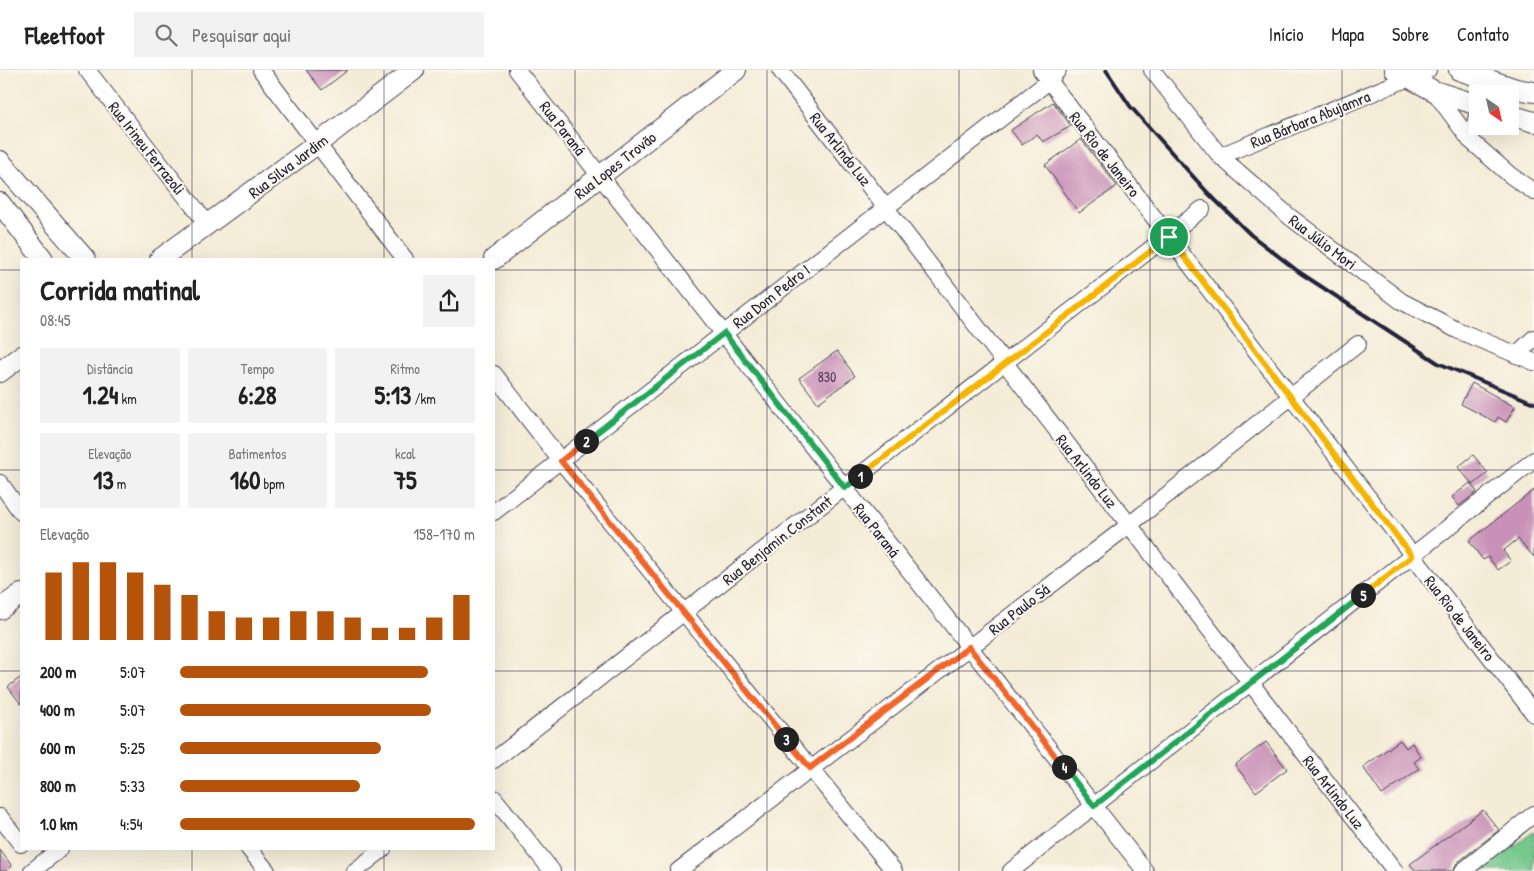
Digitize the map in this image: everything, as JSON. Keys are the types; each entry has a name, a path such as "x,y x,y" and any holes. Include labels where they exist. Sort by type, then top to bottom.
{"main road":[{"name":"Rua Silva Jardim","path":"161,258 318,144 414,70"},
{"name":"Rua Lopes Trovão","path":"495,258 736,70"},
{"path":"1459,70 1516,89 1534,92"},
{"path":"1402,74 1434,91 1469,102"},
{"path":"1519,118 1534,122"},
{"path":"0,161 84,258"},
{"path":"0,203 42,258"},
{"path":"19,227 35,229 52,221"},
{"path":"0,372 20,357"},
{"path":"0,609 20,595"}],"street":[{"name":"Rua Irineu Ferrazoli","path":"87,70 208,225"},
{"path":"261,70 405,258"},
{"name":"Rua Paraná","path":"517,70 1145,871"},
{"name":"Rua Arlindo Luz","path":"780,70 1395,871"},
{"name":"Rua Júlio Mori","path":"1152,70 1220,156 1290,217 1401,301 1457,330 1534,362"},
{"name":"Rua Bárbara Abujamra","path":"1220,156 1402,74 1428,70"},
{"name":"Rua Dom Pedro I","path":"495,511 886,208 1049,74"},
{"name":"Rua Rio de Janeiro","path":"1049,74 1169,237 1534,714"},
{"path":"1434,91 1470,140 1510,175 1534,192"},
{"path":"1470,140 1471,135"},
{"name":"Rua Benjamin Constant","path":"495,759 1169,237 1202,209"},
{"path":"1516,355 1534,338"},
{"name":"Rua Paulo Sá","path":"678,871 1129,524 1358,344"},
{"path":"495,375 561,461 894,871"},
{"path":"1011,871 1534,460"},
{"path":"0,484 20,511"},
{"path":"495,799 552,871"},
{"path":"1463,871 1534,814"},
{"path":"0,817 20,843"},
{"path":"26,850 37,869 59,850"},
{"path":"250,850 267,871"},
{"path":"355,871 381,850"}],"green space":[{"path":"1534,831 1534,871 1482,871"}],"building":[{"path":"306,70 348,70 322,90"},
{"path":"1053,102 1071,126 1043,142 1037,134 1022,145 1011,130"},
{"path":"1081,139 1117,186 1079,213 1045,165"},
{"path":"837,351 855,376 818,403 799,378"},
{"path":"1472,383 1515,407 1506,422 1498,417 1495,422 1461,404"},
{"path":"1473,455 1488,473 1473,485 1458,467"},
{"path":"1470,483 1477,492 1459,506 1452,497"},
{"path":"1534,490 1534,557 1518,539 1503,551 1511,561 1498,570 1488,557 1483,560 1469,541"},
{"path":"20,678 20,703 8,687"},
{"path":"1400,740 1406,748 1412,743 1421,757 1414,762 1419,769 1382,795 1363,767"},
{"path":"1266,742 1287,769 1256,792 1235,765"},
{"path":"1483,810 1499,830 1457,863 1453,871 1416,871 1410,864"},
{"path":"0,850 12,866 7,871 0,871"}],"railway":[{"path":"1106,70 1130,106 1207,192 1251,235 1299,272 1438,363 1534,403"}],"route":[{"path":"1169,237 1412,556 1094,806 969,647 810,768 561,461 724,333 845,488 1169,237"}]}
